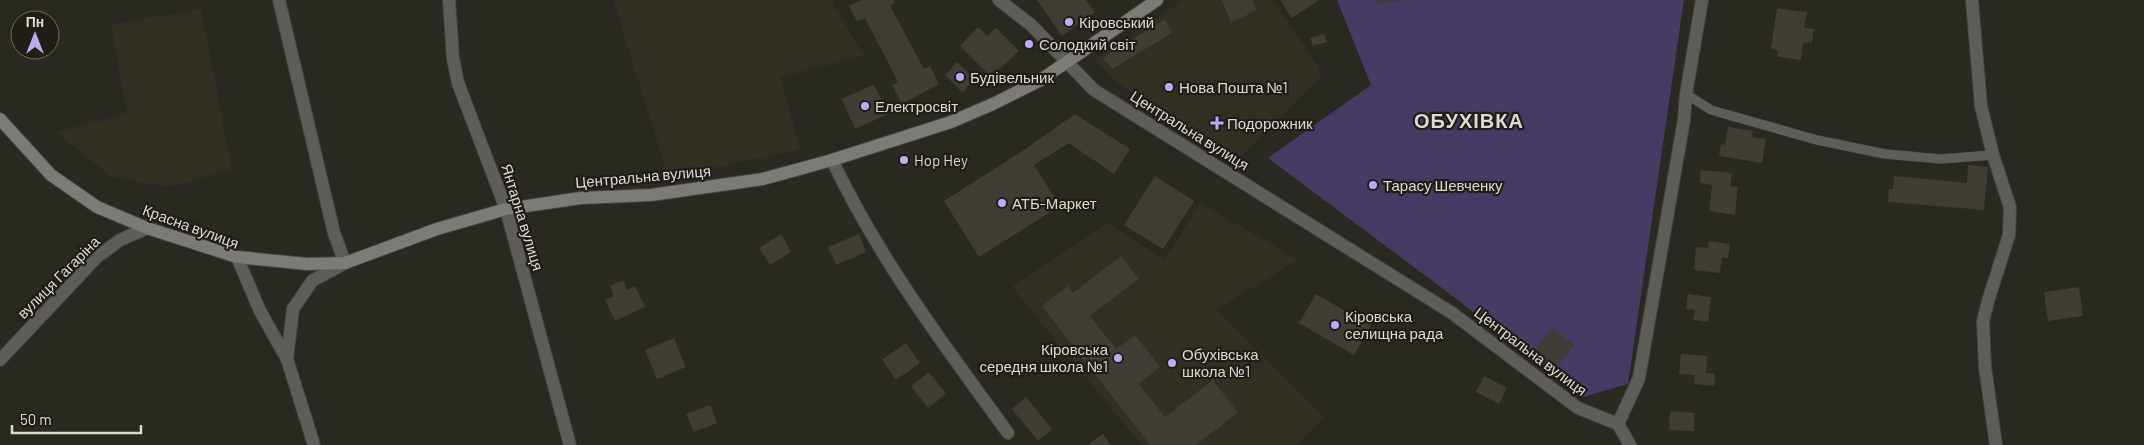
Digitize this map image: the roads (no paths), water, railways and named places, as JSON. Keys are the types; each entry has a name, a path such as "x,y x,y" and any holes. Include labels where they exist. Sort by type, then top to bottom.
{"street":[{"path":"279,0 334,233 345,262 312,281 293,308 287,358"},
{"name":"Янтарна вулиця","path":"449,0 453,58 458,84 506,208 570,445"},
{"path":"999,0 1031,25 1067,60"},
{"name":"Центральна вулиця","path":"238,257 307,264 345,262 506,208 581,198 651,195 763,179 832,160 951,122 993,104 1039,81 1157,0"},
{"path":"1630,445 1618,424 1639,378 1684,120 1686,94 1702,0"},
{"path":"1972,0 1981,106 1993,155 2010,207 2009,235 1983,321 1985,367 1996,445"},
{"name":"Центральна вулиця","path":"1067,60 1094,90 1452,313 1578,408 1618,424"},
{"name":"Красна вулиця","path":"0,119 51,176 97,207 147,228 238,257 260,311 287,358 314,445"},
{"path":"832,160 854,206 900,283 1008,433"},
{"name":"вулиця Гагаріна","path":"0,360 97,257 120,240 147,228"}],"lane":[{"path":"1686,94 1711,110 1817,140 1885,154 1941,159 1993,155"}],"place":[{"name":"Кіровський","path":"1069,22"},
{"name":"Солодкий світ","path":"1029,44"},
{"name":"Будівельник","path":"960,77"},
{"name":"Нова Пошта №1","path":"1169,87"},
{"name":"Електросвіт","path":"865,106"},
{"name":"Подорожник","path":"1217,123"},
{"name":"Hop Hey","path":"904,160"},
{"name":"Тарасу Шевченку","path":"1373,185"},
{"name":"АТБ-Маркет","path":"1002,203"},
{"name":"Кіровська селищна рада","path":"1335,325"},
{"name":"Кіровська середня школа №1","path":"1118,358"},
{"name":"Обухівська школа №1","path":"1172,363"}],"district":[{"name":"ОБУХІВКА","path":"1469,120"}]}
